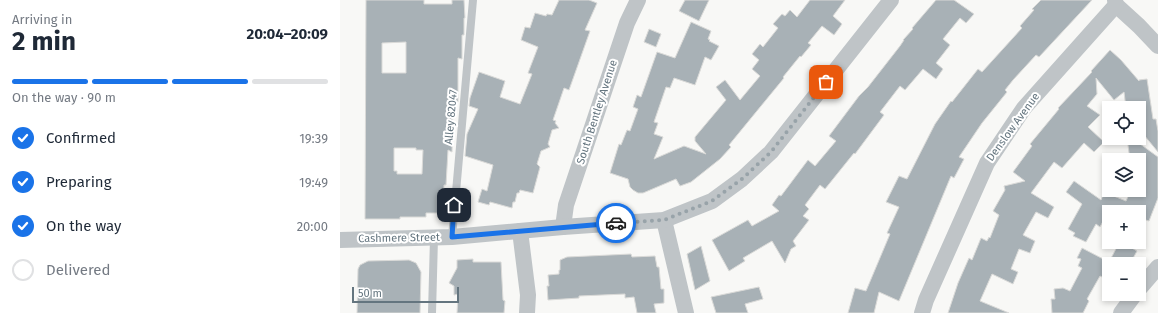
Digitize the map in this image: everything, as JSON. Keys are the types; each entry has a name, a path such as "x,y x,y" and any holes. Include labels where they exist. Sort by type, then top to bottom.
{"street":[{"name":"South Bentley Avenue","path":"563,227 566,205 624,30 638,0"},
{"name":"Cashmere Street","path":"340,240 452,237 664,220 712,201 742,179 771,152 891,0"},
{"path":"1116,3 1158,46"},
{"name":"Denslow Avenue","path":"922,313 926,300 986,162 1024,108 1116,3"},
{"path":"664,220 686,313"},
{"path":"520,231 528,295 528,313"},
{"path":"1146,281 1158,267"},
{"path":"1121,313 1130,301"}],"lane":[{"name":"Alley 82047","path":"452,237 473,0"},
{"path":"432,313 434,238"}],"building":[{"path":"366,0 424,0 424,4 452,4 452,0 464,0 465,18 464,35 462,35 462,59 458,58 458,102 453,100 452,152 448,150 446,185 444,185 443,213 426,213 426,217 400,217 400,219 365,219","holes":["406,42 406,73 382,73 382,43","394,148 416,148 416,150 423,150 422,174 397,174 397,171 394,171"]},
{"path":"559,0 589,0 597,3 585,30 590,31 569,90 564,88 553,120 556,121 555,123 559,128 552,130 548,144 550,147 541,151 537,164 540,167 533,193 520,190 519,193 517,193 515,202 513,202 512,208 490,202 489,205 478,202 482,189 487,191 493,165 465,156 467,134 478,109 469,106 470,98 479,72 505,81 500,97 520,104 532,74 528,73 538,47 521,40 525,27 530,28 535,13 546,16 547,14 552,15"},
{"path":"685,0 709,0 699,21 679,11"},
{"path":"810,0 845,0 833,16 842,24 834,35 822,26 808,43 811,45 783,77 784,78 729,145 731,147 720,159 691,182 680,186 676,179 643,193 638,193 633,190 630,187 628,179 610,173 619,144 621,145 627,130 630,131 638,109 633,107 637,95 641,97 657,52 675,58 691,22 711,31 708,39 710,40 709,41 719,46 711,60 705,57 695,85 674,78 670,88 666,87 654,122 658,123 654,134 663,137 654,159 684,146 706,154 695,141 695,137 726,100 716,87 725,80 740,100 760,76 752,69 759,60 752,54 760,44 763,47 778,28 773,24 782,14 785,16 790,10 797,17"},
{"path":"936,0 954,0 974,14 966,23 960,18 943,39 950,45 936,63 943,69 936,79 923,69 905,90 900,86 880,112 884,115 855,154 854,153 825,189 820,185 805,205 809,209 803,216 809,220 793,241 796,246 791,249 785,263 772,241 743,258 745,261 729,271 712,240 748,220 752,226 779,211 772,205 779,195 781,196 808,160 815,166 836,141 829,136 859,96 868,87 900,46 903,40 913,29 912,28"},
{"path":"1041,0 1092,0 1039,57 1036,55 1013,80 1005,90 1007,92 982,123 959,157 964,159 954,178 951,176 899,301 879,292 874,313 848,313 855,288 866,291 890,234 887,233 899,207 886,202 899,176 907,179 935,124 951,101 952,102 978,69 982,72 1022,28 1020,26 1034,10 1032,9"},
{"path":"649,29 661,34 656,47 644,42"},
{"path":"1110,50 1121,60 1139,81 1147,79 1153,119 1156,119 1158,131 1158,152 1146,137 1146,101 1125,101 1124,92 1114,100 1096,78 1097,94 1087,106 1100,115 1088,127 1102,140 1102,144 1094,152 1084,143 1062,168 1054,162 1031,193 1054,207 1048,218 1036,212 1023,235 1035,241 1030,253 1019,249 1011,269 1018,272 1013,284 992,274 980,301 1009,313 948,313 958,283 969,258 972,260 981,238 987,241 989,237 990,238 999,215 993,211 1005,190 1004,186 1025,181 1013,172 1032,146 1030,144 1059,109 1058,108 1092,72 1091,71"},
{"path":"1128,145 1142,145 1158,157 1158,198 1149,221 1146,220 1146,205 1102,205 1102,223 1100,227 1096,224 1086,242 1073,236 1075,233 1068,229 1082,204 1066,192 1074,181 1101,200 1102,197 1116,197 1126,201 1128,197 1146,197 1146,153 1129,153"},
{"path":"701,246 710,281 695,290 687,254"},
{"path":"1082,248 1102,258 1102,277 1100,276 1087,299 1089,301 1083,313 1052,313 1051,299 1055,299 1054,289 1063,288 1070,291 1082,268 1078,266 1081,259 1077,258"},
{"path":"1116,249 1134,249 1137,251 1134,257 1112,257"},
{"path":"631,254 632,257 655,256 657,267 659,267 661,289 664,289 664,303 654,304 656,313 637,313 634,297 625,298 625,294 579,296 579,298 548,300 548,275 559,274 560,260 567,257"},
{"path":"473,259 473,262 501,262 503,300 505,301 504,313 457,313 458,294 454,295 454,286 449,283 457,268 457,260"},
{"path":"409,260 416,263 421,272 420,313 357,313 358,269 360,265 368,261"},
{"path":"759,287 763,299 745,304 748,313 716,313 711,297"}],"way so far":[{"path":"616,223 664,220 712,201 742,179 771,152 826,82"}],"route":[{"path":"454,205 452,237 616,223"}]}
